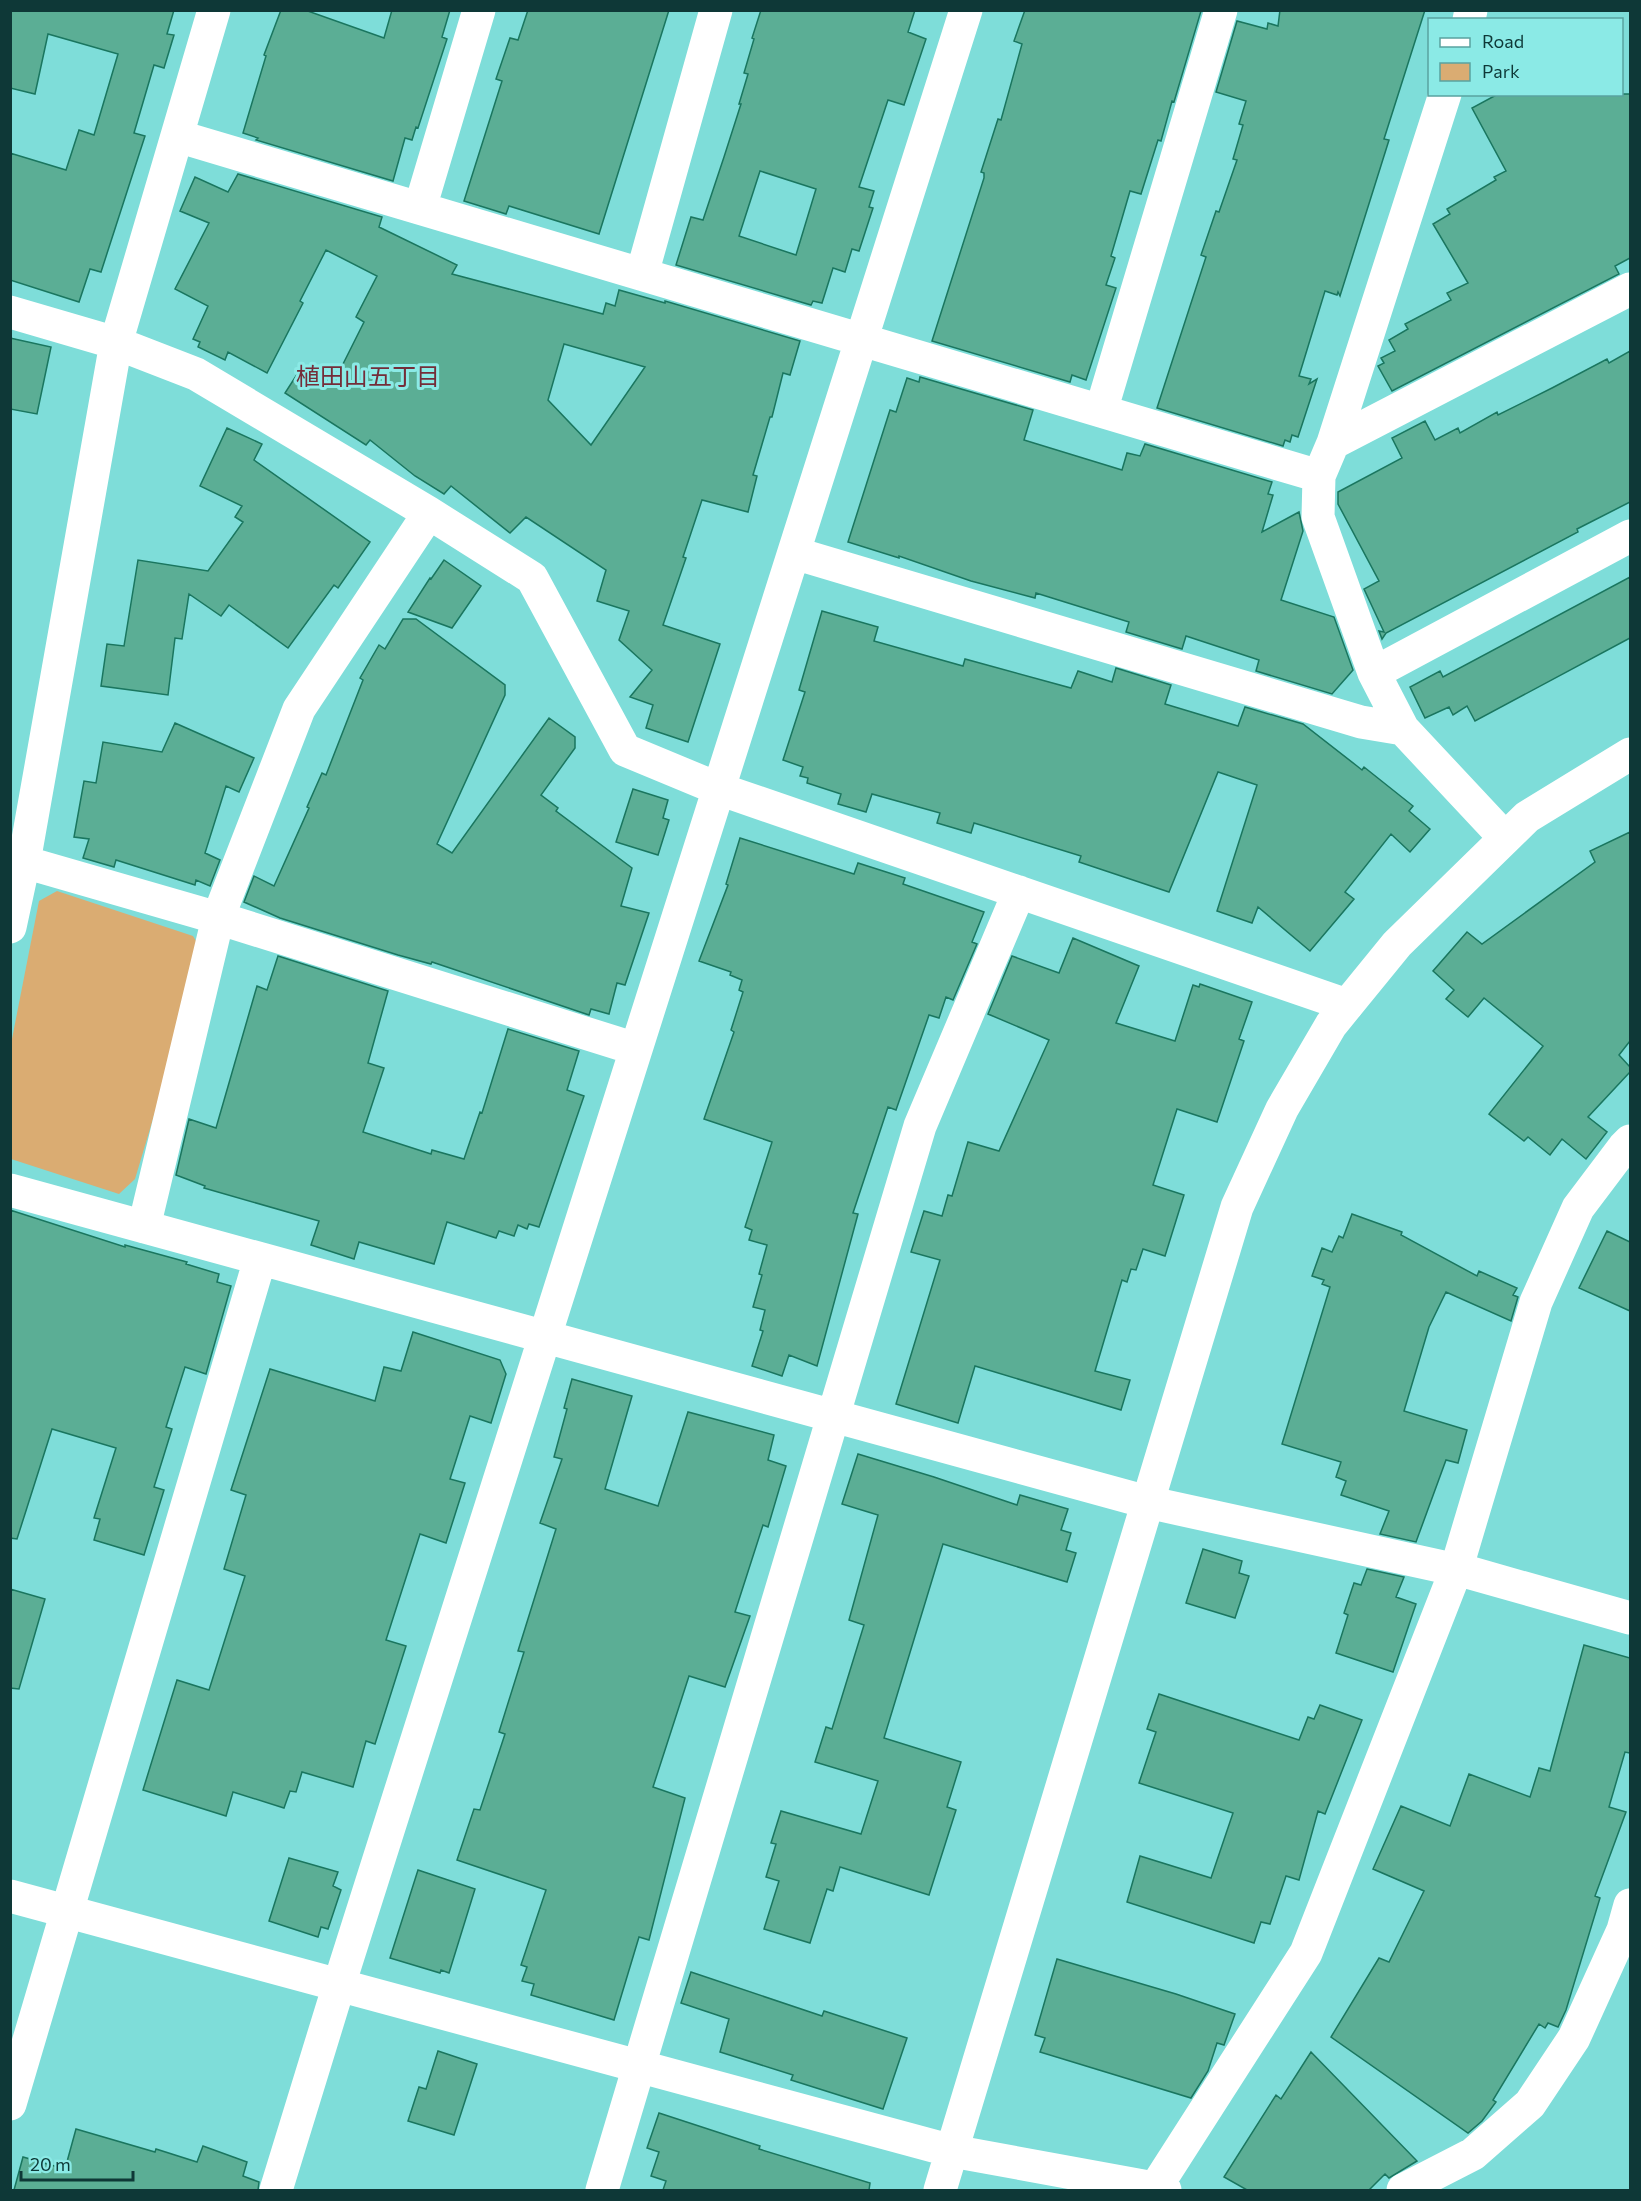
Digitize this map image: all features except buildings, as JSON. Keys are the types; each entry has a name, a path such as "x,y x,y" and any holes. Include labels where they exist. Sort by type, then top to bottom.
{"street":[{"path":"10,927 24,861 116,343 214,10"},
{"path":"420,208 478,10"},
{"path":"642,274 716,10"},
{"path":"276,2190 966,10"},
{"path":"1101,411 1221,10"},
{"path":"1444,96 1332,443 1319,476 1318,517 1374,673 1403,729 1505,838"},
{"path":"177,136 1319,476"},
{"path":"1332,443 1630,289"},
{"path":"10,312 116,343 196,374 429,513 532,579 625,750 719,789 1347,1005"},
{"path":"144,1227 218,918 299,709 429,513"},
{"path":"1374,673 1630,536"},
{"path":"794,553 1362,722 1403,729"},
{"path":"940,2190 1237,1207 1282,1109 1331,1025 1397,944 1527,817 1630,754"},
{"path":"24,861 218,918 636,1049"},
{"path":"602,2190 920,1126 1019,892"},
{"path":"10,1896 952,2151 1158,2190 1306,1953 1456,1570 1536,1302 1578,1208 1630,1141"},
{"path":"10,1190 1147,1502 1456,1570 1630,1618"},
{"path":"10,2103 69,1912 260,1259"},
{"path":"1403,2190 1473,2154 1530,2104 1574,2038 1623,1930 1630,1905"}],"green space":[{"path":"57,891 193,936 203,952 135,1179 119,1194 11,1159 11,1044 39,901"}],"district":[{"name":"植田山五丁目","path":"368,377"}]}
